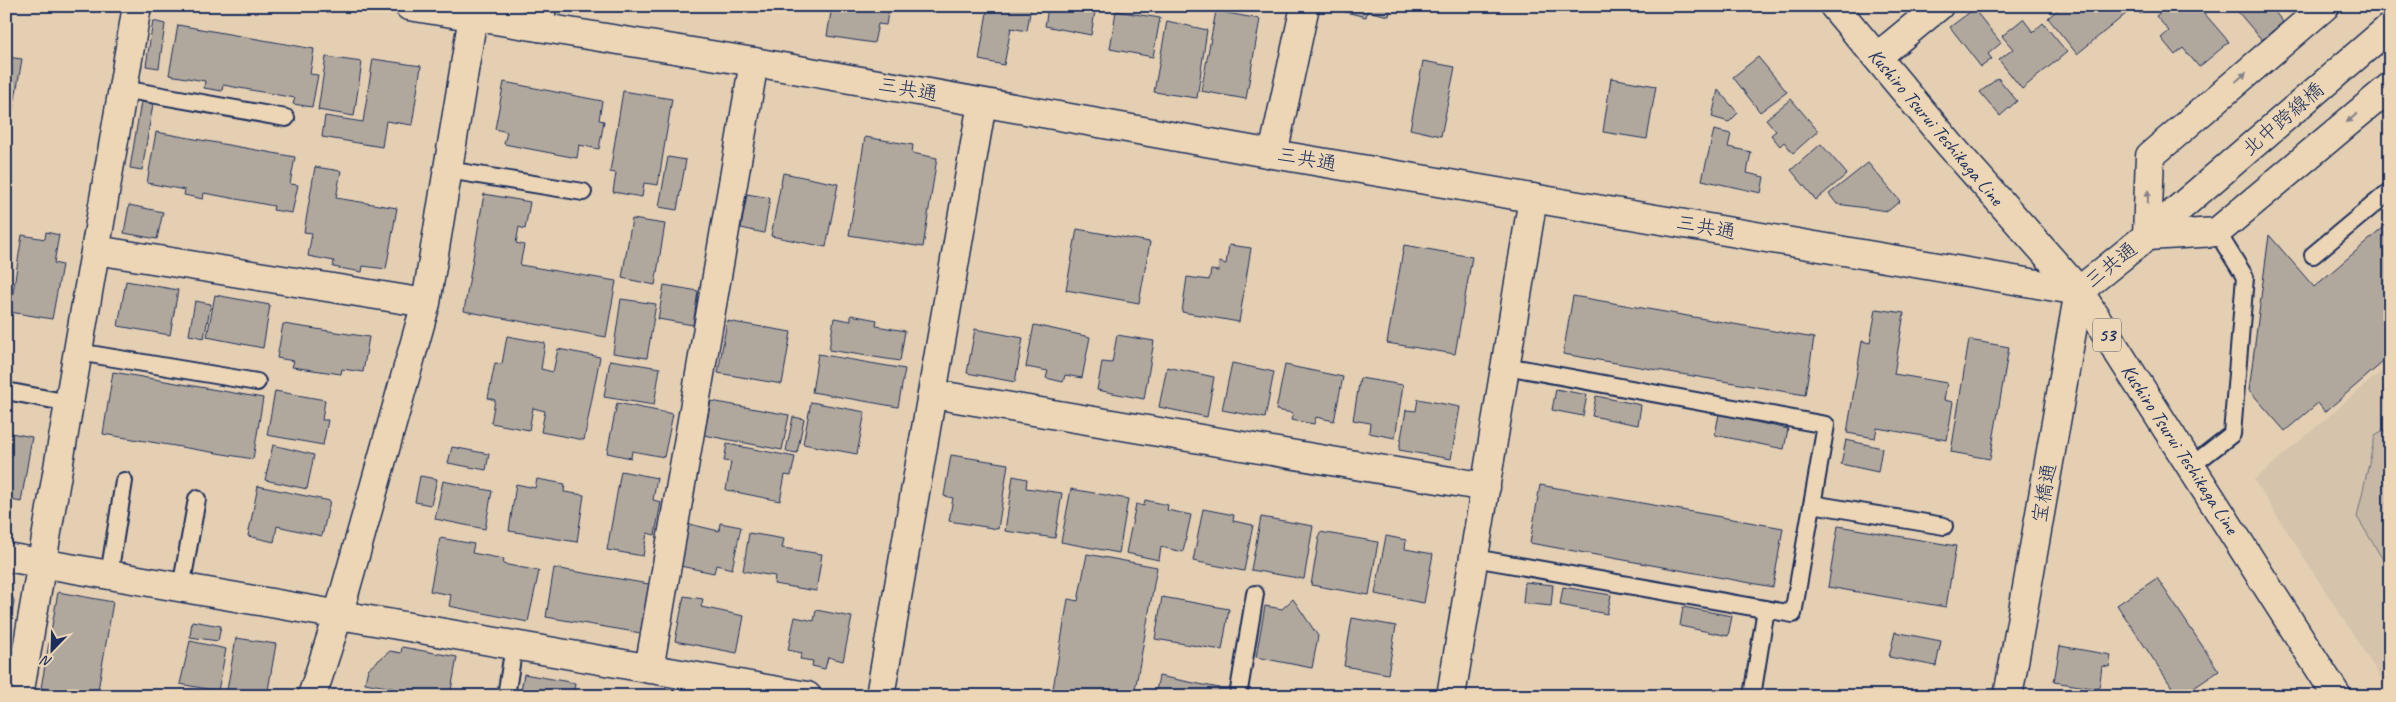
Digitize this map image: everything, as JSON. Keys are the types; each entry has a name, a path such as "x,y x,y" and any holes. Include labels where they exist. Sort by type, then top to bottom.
{"street":[{"path":"19,696 137,6"},
{"name":"三共通","path":"409,6 473,16 540,17 754,62 982,103 2079,291 2177,210"},
{"path":"1273,154 1305,6"},
{"name":"Kushiro Tsurui Teshikaga Line","path":"1834,6 1950,145 2079,291 2337,696"},
{"path":"1877,57 1939,6"},
{"path":"2324,6 2150,156 2147,236 2216,232 2390,87"},
{"path":"312,696 338,616 426,303 473,16"},
{"name":"北中跨線橋","path":"2177,210 2390,27"},
{"path":"649,669 754,62"},
{"path":"880,696 982,103"},
{"path":"1451,696 1533,198"},
{"path":"96,250 426,303"},
{"name":"宝橋通","path":"2008,696 2079,291"},
{"path":"933,394 1486,488"},
{"path":"6,557 807,696"}],"lane":[{"path":"123,89 286,118"},
{"path":"448,170 584,192"},
{"path":"2314,255 2390,191"},
{"path":"2191,466 2232,434 2245,277 2216,232"},
{"path":"78,352 257,382"},
{"path":"1474,558 1793,614 1826,425 1506,366"},
{"path":"6,391 69,403"},
{"path":"109,575 124,481"},
{"path":"181,588 197,499"},
{"path":"1812,504 1944,526"},
{"path":"1238,696 1255,594"},
{"path":"1752,696 1766,609"},
{"path":"506,696 514,646"}],"shaded area":[{"path":"2390,364 2390,692 2254,480"},
{"path":"2390,427 2390,571 2357,517 2375,436"}],"building":[{"path":"832,6 889,6 886,25 878,24 874,43 827,36"},
{"path":"988,6 1031,6 1027,31 1011,28 1004,65 979,60"},
{"path":"1039,6 1096,6 1091,35 1045,26 1048,8"},
{"path":"1334,6 1391,6 1389,16 1367,11 1366,17 1333,9"},
{"path":"2062,6 2122,6 2127,13 2077,54 2048,18"},
{"path":"2134,6 2150,6 2140,14"},
{"path":"2167,6 2198,6 2229,42 2199,67 2183,48 2175,55 2161,38 2169,31 2156,16"},
{"path":"2233,6 2270,6 2283,22 2262,40"},
{"path":"1974,9 2001,43 1988,54 1992,59 1981,67 1950,27"},
{"path":"1116,11 1160,18 1153,57 1110,49"},
{"path":"1216,11 1260,19 1246,99 1201,91"},
{"path":"2023,19 2033,32 2043,23 2067,52 2022,89 1999,60 2013,49 2002,36"},
{"path":"153,21 165,24 159,68 146,66"},
{"path":"1167,21 1207,30 1197,98 1154,92"},
{"path":"178,25 314,49 310,74 318,75 312,107 293,104 295,98 223,85 222,91 204,88 205,81 169,75"},
{"path":"6,57 22,59 12,117 6,116"},
{"path":"326,57 362,62 354,116 318,110"},
{"path":"1758,57 1787,92 1760,112 1733,77"},
{"path":"373,59 421,66 412,125 386,121 382,147 322,137 325,116 363,122"},
{"path":"1423,61 1455,67 1441,136 1410,129"},
{"path":"1611,78 1656,86 1647,139 1603,132"},
{"path":"1998,78 2017,101 2000,116 1980,92"},
{"path":"504,82 602,101 599,120 604,121 599,149 579,145 577,158 504,144 507,132 495,129"},
{"path":"1718,90 1738,113 1729,122 1712,117"},
{"path":"623,91 672,99 658,185 644,183 642,197 613,192 616,173 610,172"},
{"path":"1791,99 1818,131 1793,153 1784,142 1780,146 1771,135 1776,131 1766,119"},
{"path":"141,102 153,104 142,170 130,168"},
{"path":"1714,130 1731,134 1728,147 1751,152 1747,173 1764,177 1761,193 1702,180"},
{"path":"156,132 295,157 290,184 298,185 292,213 273,210 274,206 204,193 203,199 184,195 185,190 147,183"},
{"path":"865,137 913,145 912,153 937,158 923,247 849,235"},
{"path":"1821,144 1847,174 1816,200 1791,170"},
{"path":"668,157 686,160 677,210 659,207"},
{"path":"1868,163 1900,201 1888,211 1837,204 1829,194"},
{"path":"315,167 341,171 336,198 397,208 386,269 363,266 362,272 333,267 334,261 308,256 312,233 304,232"},
{"path":"783,173 838,184 826,247 771,236"},
{"path":"484,194 530,202 525,229 519,227 516,243 524,245 520,265 616,281 606,337 464,311"},
{"path":"747,194 770,198 764,233 741,228"},
{"path":"129,205 163,212 157,239 124,233"},
{"path":"632,219 665,224 655,285 622,278"},
{"path":"2390,222 2390,356 2325,412 2318,403 2285,431 2249,390 2269,235 2314,287"},
{"path":"1077,229 1150,242 1139,303 1066,290"},
{"path":"46,232 59,235 54,263 62,265 52,319 10,312 22,235 45,239"},
{"path":"1229,245 1251,248 1239,322 1182,312 1187,277 1209,280 1211,270 1218,271 1219,262 1226,264"},
{"path":"1404,245 1472,257 1455,354 1387,343"},
{"path":"126,281 178,290 170,335 118,326"},
{"path":"664,285 698,291 693,325 658,319"},
{"path":"215,295 270,305 263,348 207,337"},
{"path":"1573,296 1814,338 1805,395 1563,354"},
{"path":"621,299 656,304 647,358 613,353"},
{"path":"195,301 211,304 204,338 189,335"},
{"path":"1876,309 1904,313 1894,374 1947,383 1944,400 1953,402 1947,440 1877,428 1875,438 1847,433 1862,341 1870,343"},
{"path":"851,315 877,320 876,326 905,331 900,361 829,350 834,318 851,321"},
{"path":"727,321 791,332 782,384 718,373"},
{"path":"283,324 369,337 363,372 342,369 341,374 292,367 294,361 277,358"},
{"path":"1034,325 1090,337 1082,378 1065,375 1063,382 1046,378 1048,371 1026,367"},
{"path":"975,329 1023,338 1015,382 967,373"},
{"path":"1117,335 1154,341 1144,399 1097,390 1102,362 1112,363"},
{"path":"507,336 545,343 541,369 553,372 558,349 600,357 584,440 541,432 545,411 533,408 529,430 491,423 495,400 488,398 495,363 502,364"},
{"path":"1969,340 2009,347 1990,459 1951,452"},
{"path":"818,354 905,369 898,407 812,392"},
{"path":"610,360 660,368 654,405 604,397"},
{"path":"1232,363 1274,372 1265,418 1222,410"},
{"path":"1285,365 1343,377 1334,421 1316,417 1314,424 1291,420 1293,413 1276,410"},
{"path":"1167,367 1214,377 1207,417 1159,407"},
{"path":"113,372 263,398 253,459 103,434"},
{"path":"1360,378 1403,385 1395,438 1369,433 1370,423 1353,420"},
{"path":"1556,389 1587,395 1583,416 1552,410"},
{"path":"275,391 325,400 322,420 328,420 323,445 267,435"},
{"path":"1596,396 1641,405 1638,425 1592,416"},
{"path":"1418,399 1460,407 1451,459 1399,450 1406,410 1416,411"},
{"path":"711,401 789,415 782,450 704,435"},
{"path":"811,402 865,412 857,454 803,444"},
{"path":"617,403 673,414 664,457 632,451 631,458 607,453"},
{"path":"1719,414 1788,429 1784,449 1715,435"},
{"path":"793,417 804,419 797,453 786,451"},
{"path":"6,432 32,437 21,502 6,499"},
{"path":"1846,440 1882,448 1878,472 1841,464"},
{"path":"727,444 795,457 791,476 785,475 780,501 726,490 731,462 724,461"},
{"path":"273,445 314,455 307,489 265,480"},
{"path":"452,447 489,454 486,470 448,463"},
{"path":"951,455 1008,464 998,529 949,521 953,498 944,496"},
{"path":"621,471 657,478 653,500 661,502 655,535 647,533 643,556 607,550"},
{"path":"420,476 437,479 431,505 415,502"},
{"path":"1013,476 1027,479 1026,488 1062,493 1055,538 1005,531"},
{"path":"537,479 565,484 564,492 584,495 577,542 509,531 516,484 535,488"},
{"path":"443,481 492,491 485,529 435,519"},
{"path":"1540,485 1783,528 1773,587 1530,543"},
{"path":"258,486 330,501 322,536 277,526 274,542 248,536"},
{"path":"1071,489 1128,499 1119,553 1061,542"},
{"path":"1145,500 1168,505 1167,510 1191,515 1183,552 1161,547 1159,560 1126,553 1136,504 1144,506"},
{"path":"1203,509 1234,515 1233,521 1253,525 1244,571 1193,561"},
{"path":"1261,517 1313,526 1304,579 1251,570"},
{"path":"720,523 741,527 732,569 716,565 714,573 680,566 689,524 719,531"},
{"path":"1838,526 1956,546 1946,607 1828,587"},
{"path":"1320,532 1378,542 1369,595 1311,585"},
{"path":"749,533 784,539 782,548 822,554 816,591 774,584 775,576 743,571"},
{"path":"1386,536 1406,540 1405,549 1433,554 1424,603 1375,594"},
{"path":"440,538 474,544 472,553 504,559 503,564 539,571 528,622 449,606 451,595 430,591"},
{"path":"1087,554 1157,567 1134,696 1092,696 1053,689 1068,599 1078,601"},
{"path":"554,568 649,584 641,633 546,617"},
{"path":"2157,578 2219,671 2182,696 2178,696 2117,605"},
{"path":"6,581 14,601 11,619 6,618"},
{"path":"1525,582 1553,585 1551,606 1523,603"},
{"path":"1563,587 1611,595 1607,614 1560,605"},
{"path":"58,592 113,602 97,696 41,688"},
{"path":"684,596 703,599 701,607 744,616 737,653 675,641"},
{"path":"1162,597 1229,609 1222,650 1155,639"},
{"path":"1293,599 1318,636 1312,668 1256,657 1265,606 1282,609"},
{"path":"1683,607 1732,616 1728,636 1680,626"},
{"path":"816,610 852,617 843,661 828,657 825,669 812,666 813,661 800,659 802,653 788,650 795,617 814,621"},
{"path":"1352,618 1396,626 1388,674 1344,666"},
{"path":"192,621 221,626 218,641 190,637"},
{"path":"1895,632 1941,641 1936,666 1889,657"},
{"path":"236,638 276,644 267,696 226,696"},
{"path":"190,641 226,649 218,691 180,684"},
{"path":"2060,646 2111,655 2109,667 2102,666 2099,689 2054,682"},
{"path":"402,647 457,657 450,696 435,696 365,683 368,669 390,651 401,653"},
{"path":"524,674 575,683 573,696 520,696"},
{"path":"1159,676 1219,688 1217,696 1155,696"}]}
